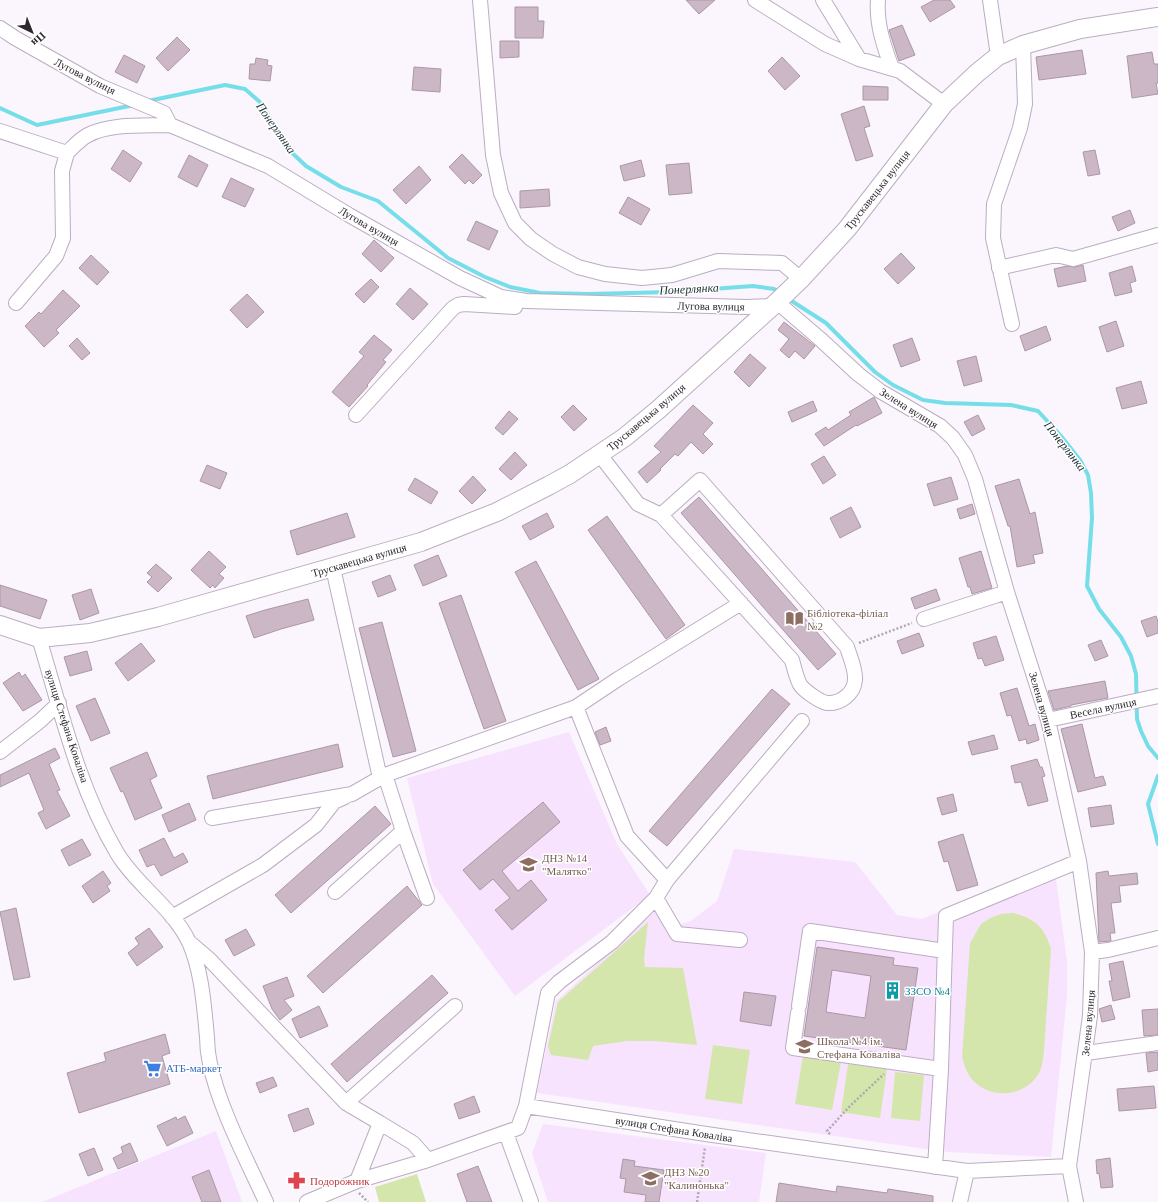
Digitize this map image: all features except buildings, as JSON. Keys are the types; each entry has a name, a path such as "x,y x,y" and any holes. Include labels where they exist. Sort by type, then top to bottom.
{"main road":[{"name":"Трускавецька вулиця","path":"0,625 39,638 90,633 150,619 421,542 497,512 548,486 600,455 625,437 659,409 784,295 847,229 944,104 977,72 998,56 1023,45 1080,29 1158,17"}],"street":[{"path":"480,0 493,155 501,193 515,223 531,239 553,254 578,266 605,274 642,278 672,275 718,261 782,263 784,295"},
{"path":"755,0 825,44 859,59 900,71 944,104"},
{"path":"823,0 859,59"},
{"path":"878,0 877,8 883,45 892,68"},
{"path":"990,0 998,56"},
{"name":"Лугова вулиця","path":"0,28 100,86 132,99 167,119 268,166 349,215 460,278 501,297 526,301 747,307 784,295"},
{"path":"1012,324 993,238 994,204 1020,128 1025,104 1023,45"},
{"path":"16,303 56,256 63,238 62,171 67,153 76,143 89,134 110,128 167,119"},
{"path":"0,131 67,153"},
{"path":"999,268 1056,254 1073,259 1158,235"},
{"name":"Зелена вулиця","path":"784,295 820,338 858,374 880,391 940,426 953,438 965,455 975,479 1007,592 1048,720 1079,861 1092,952 1090,1016 1069,1166 1076,1202"},
{"path":"356,415 453,308 464,304 515,307 526,301"},
{"path":"600,455 638,504 661,515 792,660 801,686 818,700 826,703 842,700 852,689 855,682 855,676 847,647 700,480 661,515"},
{"path":"333,568 382,776 428,898"},
{"path":"924,619 1007,592"},
{"path":"172,917 263,865 316,824 334,802 352,794 382,776 576,707 618,679 741,603"},
{"name":"вулиця Стефана Коваліва","path":"39,638 74,755 100,822 118,854 136,877 172,917 189,942 201,986 209,1062 217,1092 266,1202"},
{"name":"Весела вулиця","path":"1048,720 1152,697"},
{"path":"0,752 40,721 59,703"},
{"path":"576,707 628,836 667,880"},
{"path":"307,1202 357,1182 428,1160 518,1128 526,1106 548,993 559,982 612,942 656,898 667,880 802,720"},
{"path":"212,818 352,794"},
{"path":"335,892 403,831"},
{"path":"935,1166 941,1069 946,916 1079,861"},
{"path":"656,898 676,934 740,940"},
{"path":"941,1069 792,1048 810,931 945,950"},
{"path":"1092,952 1108,950 1158,938"},
{"path":"189,942 210,959 346,1103 413,1143 428,1160"},
{"path":"346,1103 455,1006"},
{"path":"1086,1053 1158,1043"},
{"name":"вулиця Стефана Коваліва","path":"526,1106 706,1134 967,1171 1069,1166"},
{"path":"357,1182 380,1123"},
{"path":"506,1133 530,1202"},
{"path":"960,1202 967,1171"}],"path":[{"path":"847,647 924,619"},
{"path":"830,1134 828,1131 850,1106 876,1080 897,1063"},
{"path":"697,1202 706,1134"}],"shaded area":[{"name":"ДНЗ №14 \"Малятко\"","path":"569,732 617,844 650,895 515,996 433,884 407,778"},
{"name":"Школа №4 ім. Стефана Коваліва","path":"734,849 855,862 897,915 922,919 1054,865 1067,961 1067,995 1051,1157 947,1152 537,1093 556,1001 663,904 677,925 691,921 717,901"},
{"name":"ДНЗ №20 \"Калинонька\"","path":"543,1124 766,1153 759,1202 548,1202 532,1153"},
{"path":"216,1131 242,1202 42,1202"}],"green space":[{"path":"1013,913 1027,918 1038,925 1049,941 1051,949 1044,1050 1040,1071 1034,1080 1026,1087 1017,1091 997,1093 978,1085 970,1077 962,1057 970,943 981,924 990,918 1001,914"},
{"path":"648,922 644,959 645,967 683,968 697,1045 655,1041 627,1041 593,1046 588,1060 551,1055 548,1046 558,1002"},
{"path":"713,1045 750,1050 742,1104 705,1099"},
{"path":"803,1056 841,1062 832,1110 795,1104"},
{"path":"848,1064 887,1069 880,1118 841,1112"},
{"path":"895,1072 924,1075 920,1121 891,1118"},
{"path":"417,1174 426,1202 379,1202 375,1187"}],"waterway":[{"name":"Понерлянка","path":"148,101 225,85 245,89 261,103 289,150 306,166 341,187 378,201 448,258 485,277 510,287 540,293 589,294 671,292 753,286 774,289 780,293"},
{"name":"Понерлянка","path":"0,108 37,125 134,105"},
{"name":"Понерлянка","path":"787,298 826,323 875,372 893,385 923,400 945,403 1011,405 1038,411 1061,436 1080,460 1088,475 1091,493 1092,518 1087,586 1099,609 1121,637 1131,656 1136,674 1137,719 1148,746 1158,758"},
{"name":"Понерлянка","path":"1158,776 1148,804 1158,844"}],"place":[{"name":"Бібліотека-філіал №2","path":"794,619"},
{"name":"ДНЗ №14 \"Малятко\"","path":"529,864"},
{"name":"ЗЗСО №4","path":"892,991"},
{"name":"Школа №4 ім. Стефана Коваліва","path":"804,1047"},
{"name":"АТБ-маркет","path":"153,1068"},
{"name":"ДНЗ №20 \"Калинонька\"","path":"651,1178"},
{"name":"Подорожник","path":"297,1181"}]}
